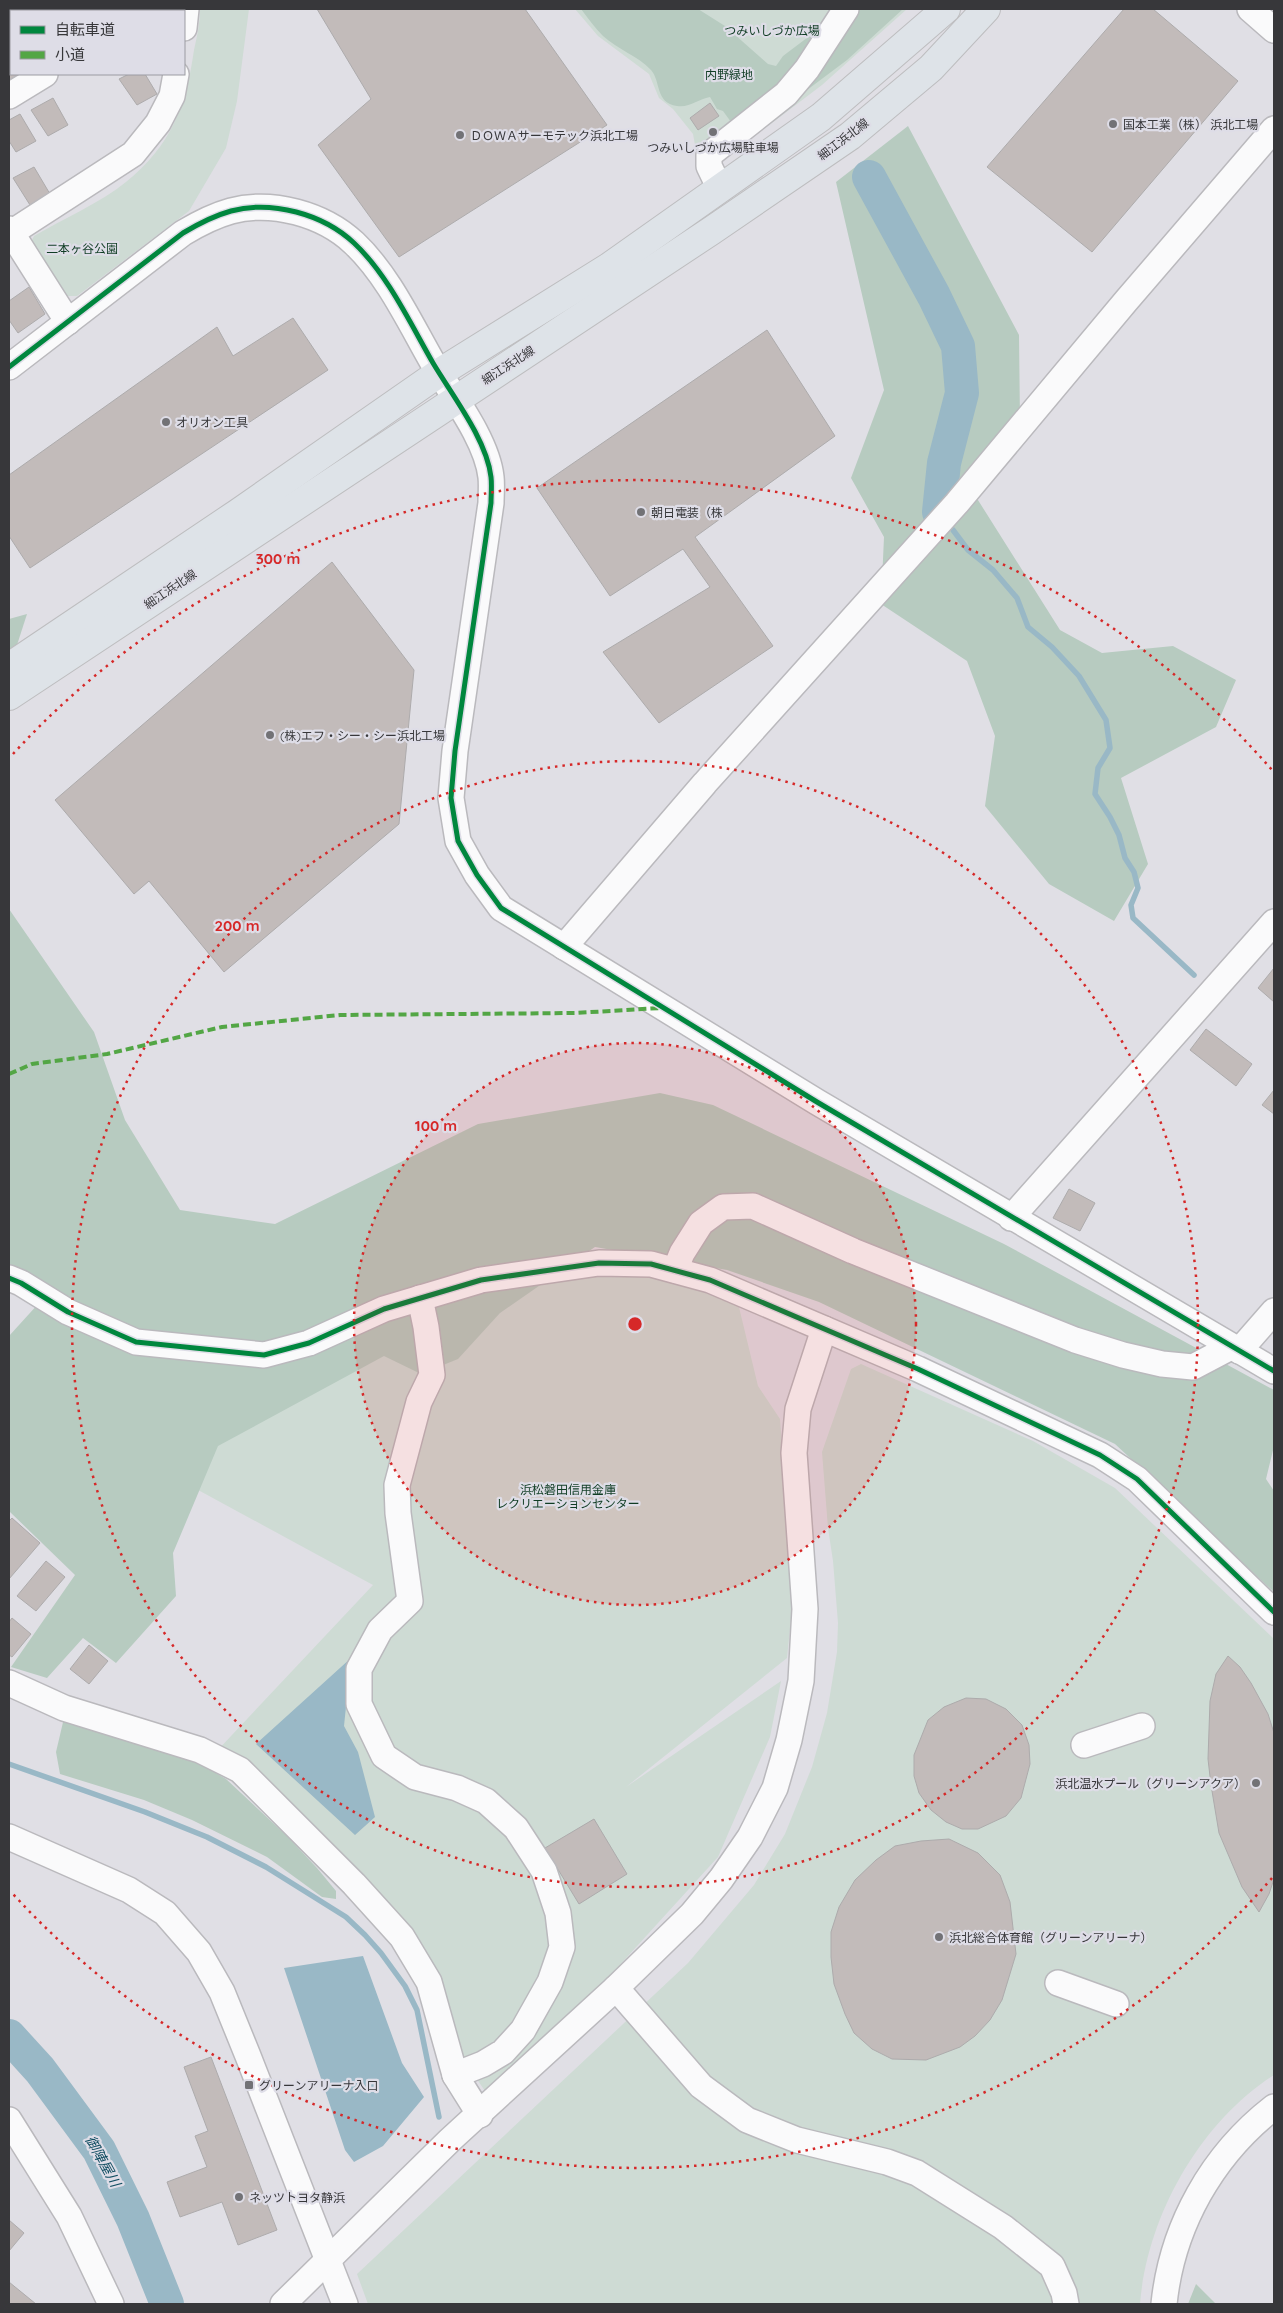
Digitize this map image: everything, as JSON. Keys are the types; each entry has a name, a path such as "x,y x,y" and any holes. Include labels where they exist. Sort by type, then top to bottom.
{"main road":[{"name":"細江浜北線","path":"9,667 238,513 439,373 609,267 820,117 946,9"},
{"name":"細江浜北線","path":"9,696 711,232 850,136 930,68 986,9"}],"street":[{"path":"720,188 709,166 708,155 786,94 807,68 846,9"},
{"path":"1250,9 1274,30"},
{"path":"9,96 41,75"},
{"path":"68,322 10,231 133,154 158,123 172,96 176,75"},
{"path":"564,947 718,768 957,503 1126,301 1274,129"},
{"path":"12,358 68,322 183,233 205,220 232,210 256,208 282,209 308,215 334,228 354,243 372,263 390,290 456,399 479,439 491,476 491,504 455,751 451,798 458,841 477,875 501,908 817,1102 1011,1218 1274,1371"},
{"path":"1011,1218 1274,922"},
{"path":"675,1270 682,1253 701,1223 723,1207 753,1206 853,1251 1075,1340 1123,1355 1162,1364 1193,1367 1235,1349 1274,1311"},
{"path":"9,1278 21,1283 68,1312 136,1342 212,1348 264,1355 309,1343 384,1309 481,1280 599,1263 651,1264 675,1270 710,1280 918,1369 1100,1455 1137,1479 1274,1612"},
{"path":"420,1298 432,1375 419,1402 397,1485 398,1513 410,1601 380,1630 359,1669 359,1704 384,1756 415,1778 457,1788 486,1801 516,1828 544,1871 558,1913 562,1947 550,1982 523,2030 502,2052 483,2064 455,2075"},
{"path":"283,2304 329,2261 450,2140 480,2115 616,1988 692,1914 721,1879 750,1837 775,1788 789,1740 801,1681 805,1609 794,1453 798,1409 824,1329"},
{"path":"9,1683 64,1708 200,1750 240,1770 354,1884 402,1937 429,1982 455,2075 480,2115"},
{"path":"1084,1745 1142,1726"},
{"path":"9,1837 129,1890 165,1913 199,1952 229,2011 345,2304"},
{"path":"1058,1983 1116,2004"},
{"path":"616,1988 701,2086 747,2120 797,2140 887,2162 917,2173 1003,2227 1052,2266 1064,2293 1066,2304"},
{"path":"1164,2304 1169,2268 1185,2222 1198,2195 1228,2150 1260,2118 1274,2107"},
{"path":"9,2120 69,2216 111,2304"}],"green space":[{"name":"二本ヶ谷公園","path":"200,9 249,9 237,101 226,148 189,211 77,296 62,296 31,242 34,236 116,190 142,168 165,139 174,124 186,89 198,30"},
{"name":"内野緑地","path":"575,9 907,9 822,85 756,135 700,172 693,134 673,109 659,98 649,74 598,36"},
{"path":"581,9 698,9 725,26 768,64 776,66 783,56 828,22 800,68 731,122 723,111 717,109 710,97 682,106 665,101 651,70 603,36"},
{"path":"858,9 903,9 847,60 787,105 831,48"},
{"path":"908,126 1019,335 1020,422 971,489 1060,630 1102,653 1173,646 1236,680 1216,727 1121,778 1148,864 1114,921 1049,884 985,806 995,736 967,661 881,604 884,537 851,478 884,390 836,182"},
{"path":"27,614 17,645 9,650 9,619"},
{"path":"9,909 94,1032 125,1120 180,1210 275,1224 478,1124 660,1093 713,1105 1004,1244 1274,1390 1274,1446 1266,1479 1274,1491 1274,1592 1115,1444 819,1302 727,1270 595,1247 500,1313 458,1359 421,1374 384,1356 218,1446 173,1553 176,1596 116,1663 83,1638 47,1678 11,1667 75,1575 9,1511 9,1336 39,1303 9,1281"},
{"name":"浜松磐田信用金庫 レクリエーションセンター","path":"651,1275 701,1285 738,1303 758,1386 780,1419 793,1600 787,1658 626,1787 781,1681 770,1737 718,1857 608,1978 485,2091 457,2050 443,1985 409,1934 215,1753 373,1585 154,1466 480,1291 590,1276"},
{"path":"861,1364 1033,1441 1115,1488 1274,1639 1274,2075 1247,2095 1222,2119 1200,2146 1182,2175 1166,2206 1153,2238 1140,2304 368,2304 357,2274 688,1963 754,1885 785,1834 812,1767 827,1713 837,1652 838,1623 822,1452 851,1369"},
{"path":"64,1718 194,1760 226,1779 287,1836 317,1868 336,1891 336,1899 322,1897 267,1857 192,1820 144,1800 60,1774 56,1752"},
{"path":"1196,2284 1216,2304 1188,2304"}],"water":[{"path":"351,1658 344,1726 358,1752 375,1817 355,1835 256,1744"},
{"path":"363,1956 402,2063 424,2097 383,2146 354,2162 345,2150 284,1968"}],"building":[{"name":"ＤＯＷＡサーモテック浜北工場","path":"317,9 525,9 607,125 399,257 318,145 371,99"},
{"name":"国本工業（株） 浜北工場","path":"1124,9 1153,9 1238,81 1092,252 987,167"},
{"path":"9,52 10,75 18,75 9,80"},
{"path":"127,75 146,75 157,94 137,105 119,79"},
{"path":"53,98 68,125 48,136 31,110"},
{"path":"710,103 719,116 698,130 690,118"},
{"path":"20,114 36,141 16,152 9,141 9,120"},
{"path":"34,167 50,194 30,205 13,178"},
{"path":"29,287 45,314 18,333 9,320 9,301"},
{"name":"オリオン工具","path":"293,318 328,370 30,568 9,536 9,475 217,327 233,356"},
{"name":"朝日電装（株","path":"767,330 835,436 695,537 773,646 659,723 603,652 710,587 683,549 610,596 537,488"},
{"name":"(株)エフ・シー・シー浜北工場","path":"332,562 414,670 399,824 224,972 149,881 134,894 55,800"},
{"path":"1274,968 1274,1002 1258,988"},
{"path":"1206,1029 1252,1064 1236,1086 1190,1050"},
{"path":"1274,1090 1274,1114 1262,1105"},
{"path":"1069,1189 1095,1203 1080,1231 1053,1218"},
{"path":"12,1518 40,1543 9,1579 9,1521"},
{"path":"46,1561 65,1577 36,1611 17,1596"},
{"path":"12,1618 31,1634 12,1657 9,1655 9,1622"},
{"path":"89,1645 108,1661 89,1684 70,1669"},
{"path":"1228,1656 1240,1667 1251,1683 1268,1714 1274,1733 1274,1879 1269,1894 1259,1912 1242,1887 1219,1833 1211,1785 1208,1759 1210,1701 1216,1674"},
{"path":"966,1698 986,1699 1006,1709 1022,1725 1029,1745 1030,1764 1021,1798 1006,1816 978,1829 962,1829 946,1822 931,1810 919,1793 914,1776 914,1755 928,1720 944,1707"},
{"path":"594,1819 627,1874 579,1904 545,1848"},
{"path":"949,1839 978,1853 1000,1875 1010,1902 1016,1954 1002,2000 990,2020 975,2036 960,2047 926,2060 892,2059 872,2049 854,2033 834,1984 831,1932 839,1907 855,1880 876,1860 895,1846 921,1841"},
{"path":"211,2057 277,2230 238,2245 222,2202 180,2217 167,2182 207,2167 195,2136 208,2131 184,2067"},
{"path":"9,2220 24,2233 9,2251"},
{"path":"9,2282 36,2304 9,2304"}],"waterway":[{"path":"869,177 934,296 958,346 962,393 944,463 939,512"},
{"path":"953,530 968,550 993,570 1017,598 1028,627 1052,647 1079,676 1106,720 1110,748 1098,768 1095,794 1110,817 1119,835 1125,858 1134,872 1138,888 1131,905 1133,918 1194,975"},
{"path":"9,1764 145,1812 207,1837 266,1867 346,1917 381,1953 405,1986 417,2010 439,2117"},
{"name":"御陣屋川","path":"9,2036 40,2070 99,2150 133,2219 167,2304"}],"marked path":[{"path":"9,1074 32,1064 107,1054 222,1027 340,1015 575,1013 661,1008"}],"cycle path":[{"path":"9,367 183,233 218,215 247,208 263,207 296,212 327,224 354,243 388,284 433,363 468,418 483,448 488,463 491,480 491,503 455,751 451,798 458,841 477,875 501,908 817,1102 1274,1371"},
{"path":"9,1278 21,1283 68,1312 136,1342 264,1355 309,1343 384,1309 481,1280 599,1263 651,1264 710,1280 918,1369 1100,1455 1137,1479 1274,1612"}],"place":[{"name":"国本工業（株） 浜北工場","path":"1113,124"},
{"name":"つみいしづか広場駐車場","path":"713,132"},
{"name":"ＤＯＷＡサーモテック浜北工場","path":"460,135"},
{"name":"オリオン工具","path":"166,422"},
{"name":"朝日電装（株","path":"641,512"},
{"name":"(株)エフ・シー・シー浜北工場","path":"270,735"},
{"name":"浜北温水プール（グリーンアクア）","path":"1256,1783"},
{"name":"浜北総合体育館（グリーンアリーナ）","path":"939,1937"},
{"name":"グリーンアリーナ入口","path":"249,2085"},
{"name":"ネッツトヨタ静浜","path":"239,2197"}],"park label":[{"name":"つみいしづか広場","path":"772,30"}]}
